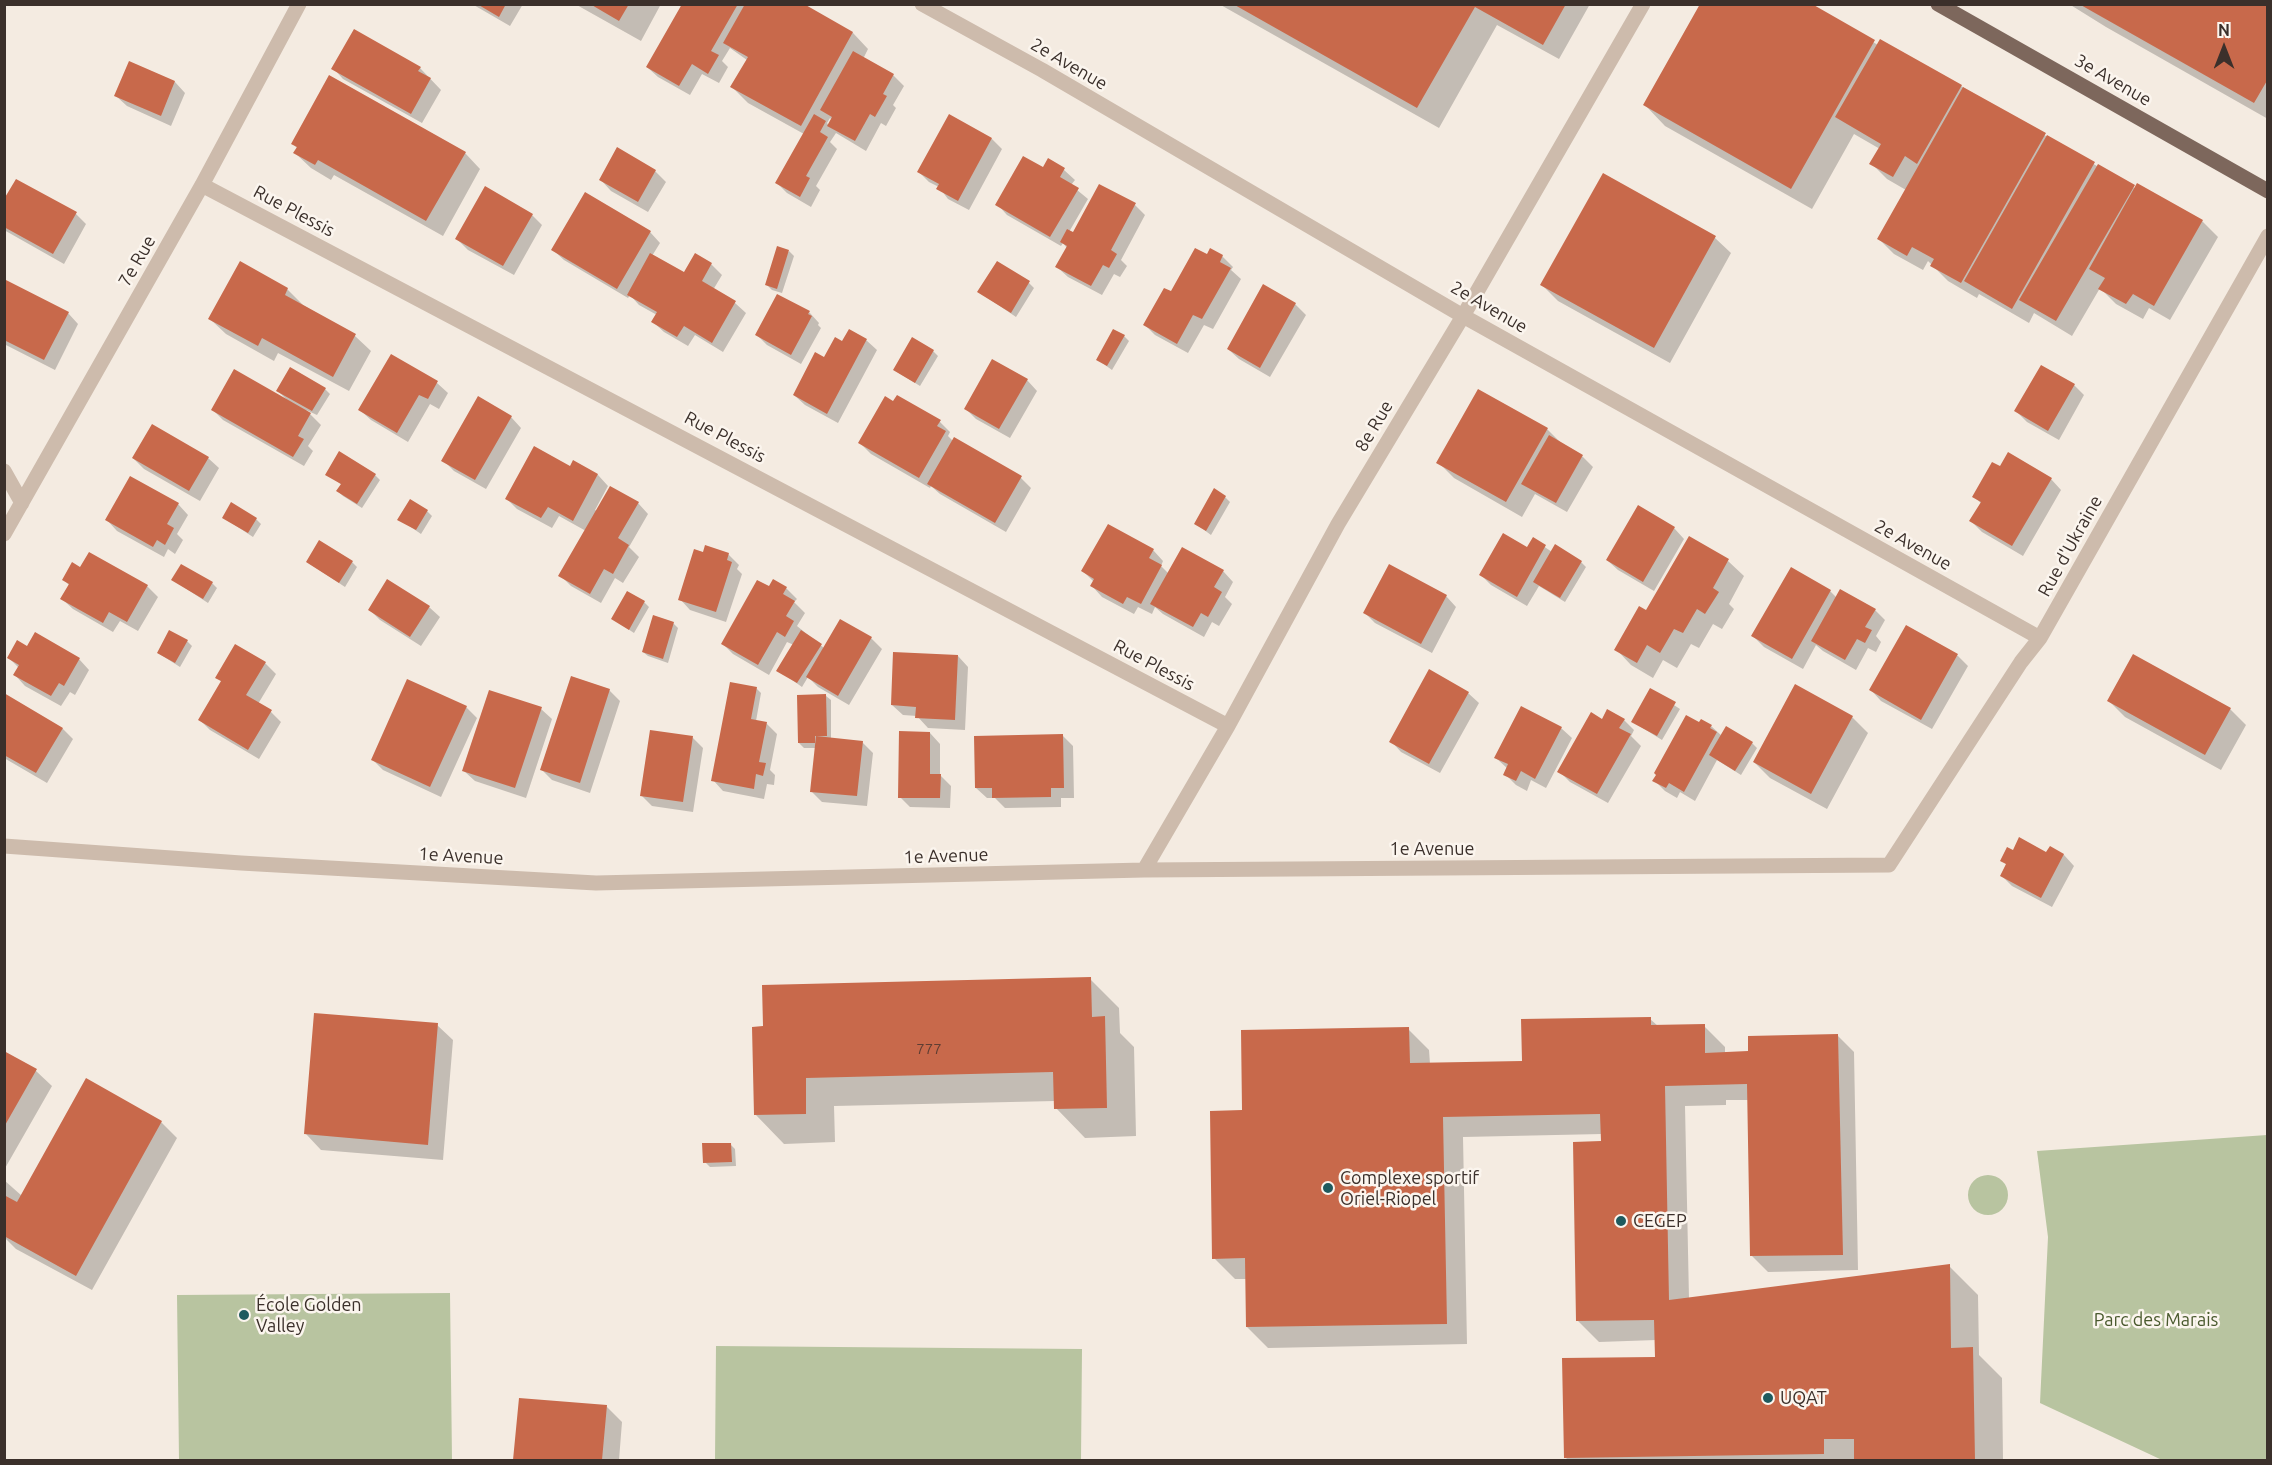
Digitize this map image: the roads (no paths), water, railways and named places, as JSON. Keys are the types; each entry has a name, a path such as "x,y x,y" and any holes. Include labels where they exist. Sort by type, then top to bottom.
{"main road":[{"name":"3e Avenue","path":"1938,4 2268,191"}],"street":[{"name":"7e Rue","path":"4,534 202,185 298,4"},
{"name":"2e Avenue","path":"922,4 1042,70 1463,316 2040,638"},
{"name":"8e Rue","path":"1144,870 1228,726 1338,524 1463,316 1643,4"},
{"name":"Rue Plessis","path":"202,185 1228,726"},
{"name":"Rue d'Ukraine","path":"1889,865 2021,662 2040,638 2268,236"},
{"path":"4,471 22,503"},
{"name":"1e Avenue","path":"4,846 241,863 596,883 1144,870 1889,865"}],"place":[{"name":"Complexe sportif Oriel-Riopel","path":"1328,1188"},
{"name":"CEGEP","path":"1621,1221"},
{"name":"École Golden Valley","path":"244,1315"},
{"name":"UQAT","path":"1768,1398"}],"park label":[{"name":"Parc des Marais","path":"2156,1320"}]}
